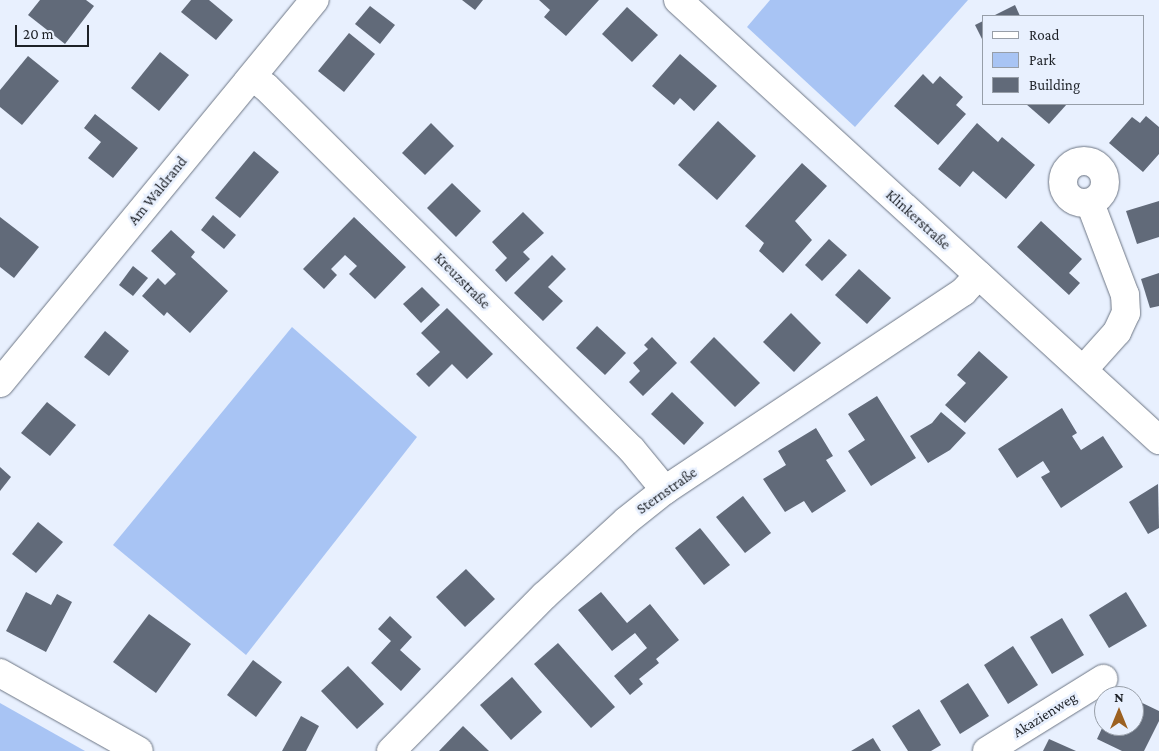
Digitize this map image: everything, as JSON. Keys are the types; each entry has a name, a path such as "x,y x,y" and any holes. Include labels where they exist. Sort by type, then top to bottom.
{"street":[{"name":"Am Waldrand","path":"0,382 315,0"},
{"name":"Klinkerstraße","path":"678,0 1159,440"},
{"name":"Kreuzstraße","path":"252,77 266,87 632,450 665,490"},
{"path":"1083,370 1117,332 1126,313 1125,295 1090,202"},
{"name":"Sternstraße","path":"391,751 544,596 626,521 665,490 954,297 979,276"},
{"path":"0,673 139,751"},
{"name":"Akazienweg","path":"987,751 1103,679"}],"green space":[{"path":"770,0 968,0 855,127 747,27"},
{"path":"292,327 417,437 246,655 113,545"},
{"path":"0,703 85,751 0,751"}],"building":[{"path":"40,0 86,0 94,6 65,44 28,15"},
{"path":"191,0 209,0 233,20 216,40 181,12"},
{"path":"462,0 483,0 475,10"},
{"path":"539,0 599,0 566,36 544,17 550,10"},
{"path":"1015,5 1020,15 995,15"},
{"path":"370,6 395,25 380,44 355,24"},
{"path":"627,7 658,35 632,62 602,34"},
{"path":"982,22 982,39 975,25"},
{"path":"349,33 375,54 344,92 318,71"},
{"path":"160,52 189,75 159,111 131,88"},
{"path":"680,54 717,86 694,111 680,98 674,105 652,86"},
{"path":"28,56 59,81 22,125 0,107 0,90"},
{"path":"923,74 933,84 940,76 963,97 956,105 966,114 938,145 894,106"},
{"path":"1027,105 1066,105 1049,124"},
{"path":"95,114 138,148 113,178 88,158 101,142 84,128"},
{"path":"1146,116 1159,127 1159,154 1143,172 1109,143 1132,117 1140,123"},
{"path":"718,121 756,156 717,200 678,165"},
{"path":"431,123 454,146 425,175 402,153"},
{"path":"977,123 998,142 1002,137 1035,165 1006,199 973,171 960,187 938,169"},
{"path":"254,151 279,172 240,218 215,198"},
{"path":"802,163 827,186 795,221 812,240 783,273 759,251 764,243 745,226"},
{"path":"452,183 481,211 456,237 427,208"},
{"path":"1159,201 1159,237 1137,244 1126,211"},
{"path":"523,212 544,233 523,252 530,259 506,282 495,270 507,258 492,242"},
{"path":"213,215 236,235 224,249 201,230"},
{"path":"0,217 39,247 14,278 0,267"},
{"path":"354,217 406,267 375,299 349,274 357,266 345,255 331,269 337,275 324,289 303,269"},
{"path":"1041,221 1082,259 1069,273 1080,283 1069,295 1017,247"},
{"path":"171,230 195,252 191,257 228,291 190,333 167,312 164,316 142,296 158,278 165,285 176,274 151,251"},
{"path":"829,239 847,255 822,281 805,265"},
{"path":"552,255 566,269 548,287 563,301 543,321 514,293"},
{"path":"133,266 148,278 133,296 119,285"},
{"path":"859,269 891,298 867,324 835,295"},
{"path":"1159,273 1159,306 1150,308 1141,279"},
{"path":"422,287 440,305 421,323 403,304"},
{"path":"447,308 493,354 467,379 452,364 429,387 416,374 440,352 421,333"},
{"path":"791,313 821,343 794,372 763,342"},
{"path":"597,326 626,353 605,375 576,348"},
{"path":"105,331 129,351 109,376 84,357"},
{"path":"652,337 677,363 643,396 629,382 640,371 633,363 648,349 644,345"},
{"path":"714,337 760,383 735,407 690,362"},
{"path":"979,351 1008,377 965,423 945,405 966,383 957,375"},
{"path":"672,392 704,423 684,445 651,414"},
{"path":"877,396 916,458 871,486 848,451 865,440 848,414"},
{"path":"47,402 76,425 50,456 21,433"},
{"path":"1062,408 1077,433 1072,436 1081,450 1103,436 1123,467 1061,508 1041,477 1050,472 1043,461 1017,478 998,449"},
{"path":"941,412 966,433 950,450 928,463 910,436 932,423"},
{"path":"816,428 833,456 826,460 846,491 812,513 804,501 785,512 763,479 786,465 778,451"},
{"path":"0,467 11,477 0,491"},
{"path":"1158,484 1159,528 1148,534 1129,502"},
{"path":"743,496 771,533 745,553 716,517"},
{"path":"38,522 63,542 36,573 12,554"},
{"path":"700,528 730,565 704,585 675,548"},
{"path":"466,569 495,599 465,627 436,597"},
{"path":"26,592 51,605 57,594 72,602 46,652 6,631"},
{"path":"601,592 627,623 650,604 679,640 656,659 659,663 639,679 643,684 630,695 614,676 647,648 635,633 612,651 578,610"},
{"path":"1126,592 1147,626 1109,648 1089,615"},
{"path":"149,614 191,644 156,693 113,662"},
{"path":"390,616 412,637 400,650 421,669 401,691 371,663 391,641 378,629"},
{"path":"1062,618 1084,655 1052,674 1030,637"},
{"path":"558,643 615,707 591,728 534,664"},
{"path":"1013,646 1038,685 1008,704 984,665"},
{"path":"253,660 282,682 256,717 227,695"},
{"path":"348,666 384,704 357,729 321,691"},
{"path":"512,677 542,712 511,740 480,705"},
{"path":"968,683 989,716 960,734 940,701"},
{"path":"1144,704 1159,711 1159,721 1144,751 1122,751 1097,739 1098,736 1144,736"},
{"path":"919,709 941,745 931,751 908,751 892,726"},
{"path":"301,716 319,726 306,751 282,751"},
{"path":"463,726 489,751 439,751"},
{"path":"873,738 881,751 851,751"},
{"path":"1049,739 1076,751 1043,751"}]}
